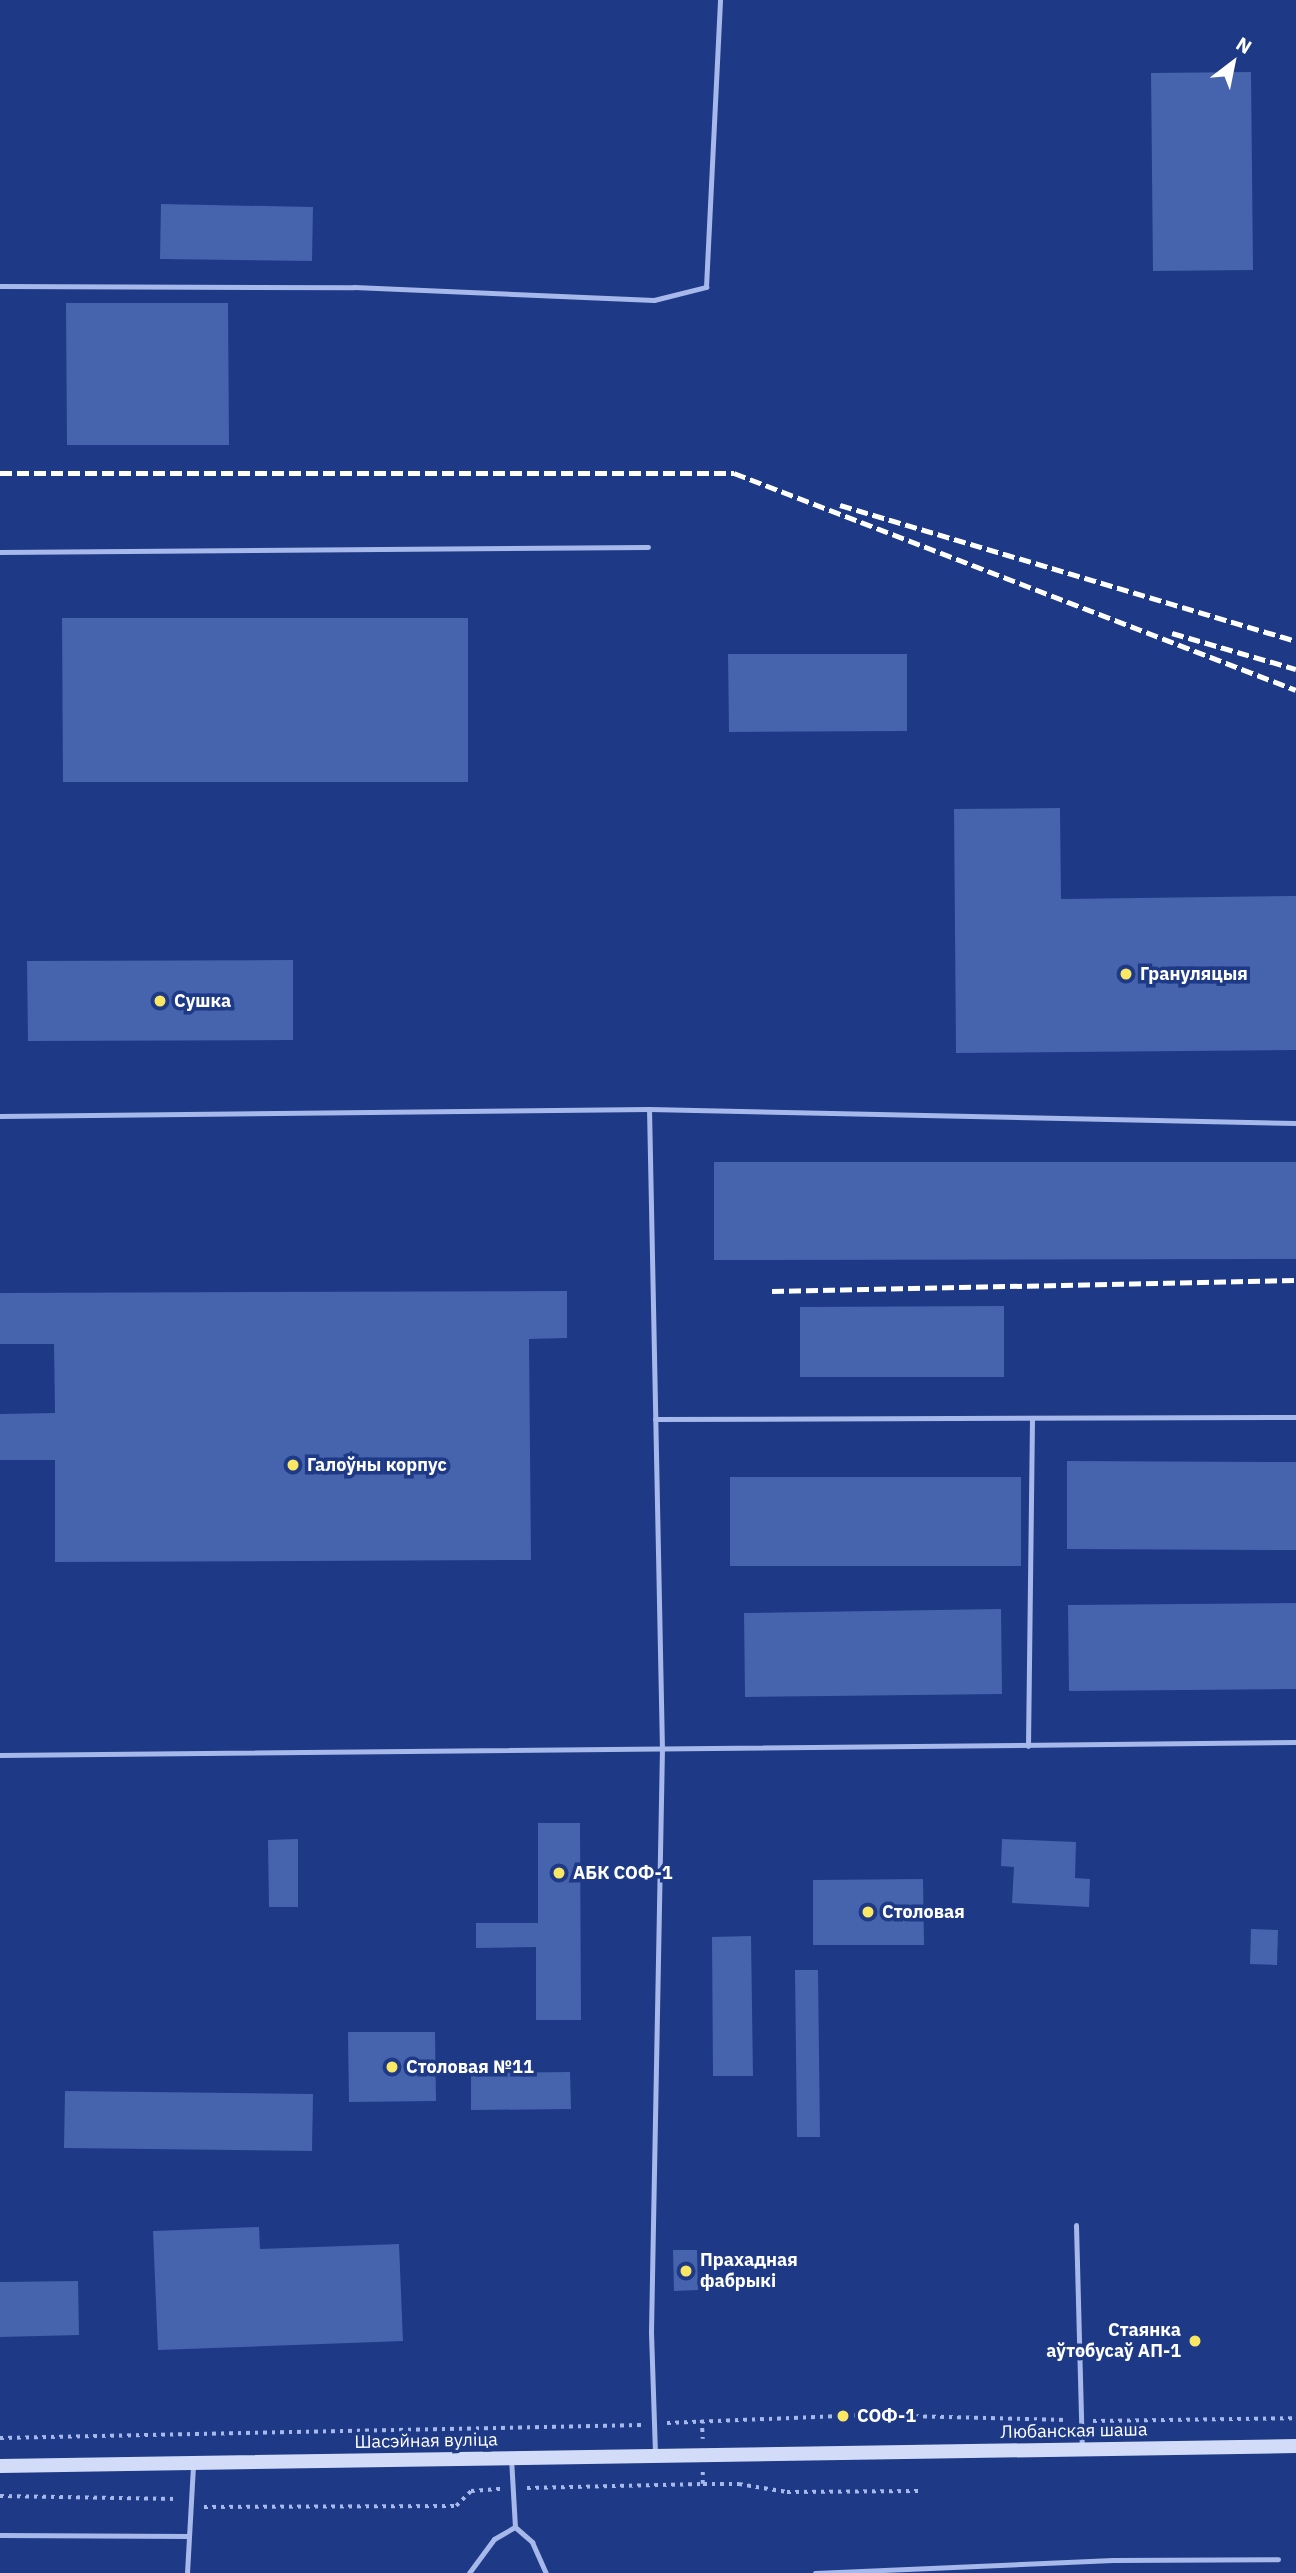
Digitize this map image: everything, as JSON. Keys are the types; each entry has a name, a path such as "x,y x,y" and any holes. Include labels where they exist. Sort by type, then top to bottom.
{"main road":[{"name":"Любанская шаша","path":"852,2456 1296,2446"},
{"name":"Шасэйная вуліца","path":"0,2466 852,2456"}],"lane":[{"path":"0,286 354,287 654,300 706,287 720,0"},
{"path":"0,552 648,547"},
{"path":"0,1116 649,1109 1296,1123"},
{"path":"649,1109 662,1750 652,2331 655,2457"},
{"path":"655,1419 1296,1417"},
{"path":"1028,1746 1032,1418"},
{"path":"0,1755 1296,1742"},
{"path":"1076,2225 1082,2450"},
{"path":"511,2458 510,2488 515,2527 532,2542 546,2573"},
{"path":"187,2573 193,2464"},
{"path":"469,2573 494,2539 515,2527"},
{"path":"0,2535 189,2536"},
{"path":"815,2573 1113,2560 1278,2559"}],"path":[{"path":"702,2420 703,2484"},
{"path":"0,2496 164,2497 211,2509 456,2507 471,2491 510,2488 703,2484 787,2492 918,2491"}],"building":[{"path":"1251,72 1253,270 1153,271 1151,73"},
{"path":"161,204 313,207 312,261 160,259"},
{"path":"66,303 228,303 229,445 67,445"},
{"path":"62,618 468,618 468,782 63,782"},
{"path":"728,654 907,654 907,731 729,732"},
{"name":"Грануляцыя","path":"1060,808 1061,899 1296,896 1296,1050 956,1053 954,809"},
{"name":"Сушка","path":"293,960 293,1040 28,1041 27,961"},
{"path":"714,1162 1296,1162 1296,1259 714,1260"},
{"name":"Галоўны корпус","path":"567,1291 567,1338 529,1339 531,1560 55,1562 55,1460 0,1460 0,1414 55,1413 54,1344 0,1344 0,1293"},
{"path":"1004,1306 1004,1377 800,1377 800,1307"},
{"path":"1067,1461 1296,1462 1296,1550 1067,1549"},
{"path":"730,1477 1021,1477 1021,1566 730,1566"},
{"path":"1296,1603 1296,1689 1069,1691 1068,1605"},
{"path":"1001,1609 1002,1694 745,1697 744,1613"},
{"name":"АБК СОФ-1","path":"538,1823 580,1823 581,2020 536,2020 536,1947 476,1948 476,1923 538,1923"},
{"path":"298,1839 298,1907 269,1907 268,1840"},
{"path":"1002,1839 1076,1842 1075,1878 1090,1879 1089,1907 1012,1903 1014,1867 1001,1866"},
{"name":"Столовая","path":"923,1879 924,1945 813,1945 813,1880"},
{"path":"1251,1929 1278,1930 1277,1965 1250,1964"},
{"path":"751,1936 753,2076 713,2076 712,1937"},
{"path":"795,1970 818,1970 820,2137 797,2137"},
{"name":"Столовая №11","path":"348,2032 435,2032 436,2101 349,2102"},
{"path":"570,2072 571,2109 471,2110 471,2073"},
{"path":"65,2091 313,2094 312,2151 64,2148"},
{"path":"259,2227 260,2249 399,2244 403,2341 158,2350 153,2231"},
{"name":"Прахадная фабрыкі","path":"673,2250 697,2250 698,2290 674,2291"},
{"path":"78,2281 79,2335 0,2337 0,2282"}],"railway":[{"path":"0,473 734,473 1296,690"},
{"path":"840,505 1296,641"},
{"path":"1172,633 1296,669"},
{"path":"772,1291 1296,1280"}],"place":[{"name":"Грануляцыя","path":"1126,974"},
{"name":"Сушка","path":"160,1001"},
{"name":"Галоўны корпус","path":"293,1465"},
{"name":"АБК СОФ-1","path":"559,1873"},
{"name":"Столовая","path":"868,1912"},
{"name":"Столовая №11","path":"392,2067"},
{"name":"Прахадная фабрыкі","path":"686,2271"},
{"name":"Стаянка аўтобусаў АП-1","path":"1195,2341"},
{"name":"СОФ-1","path":"843,2416"}]}
